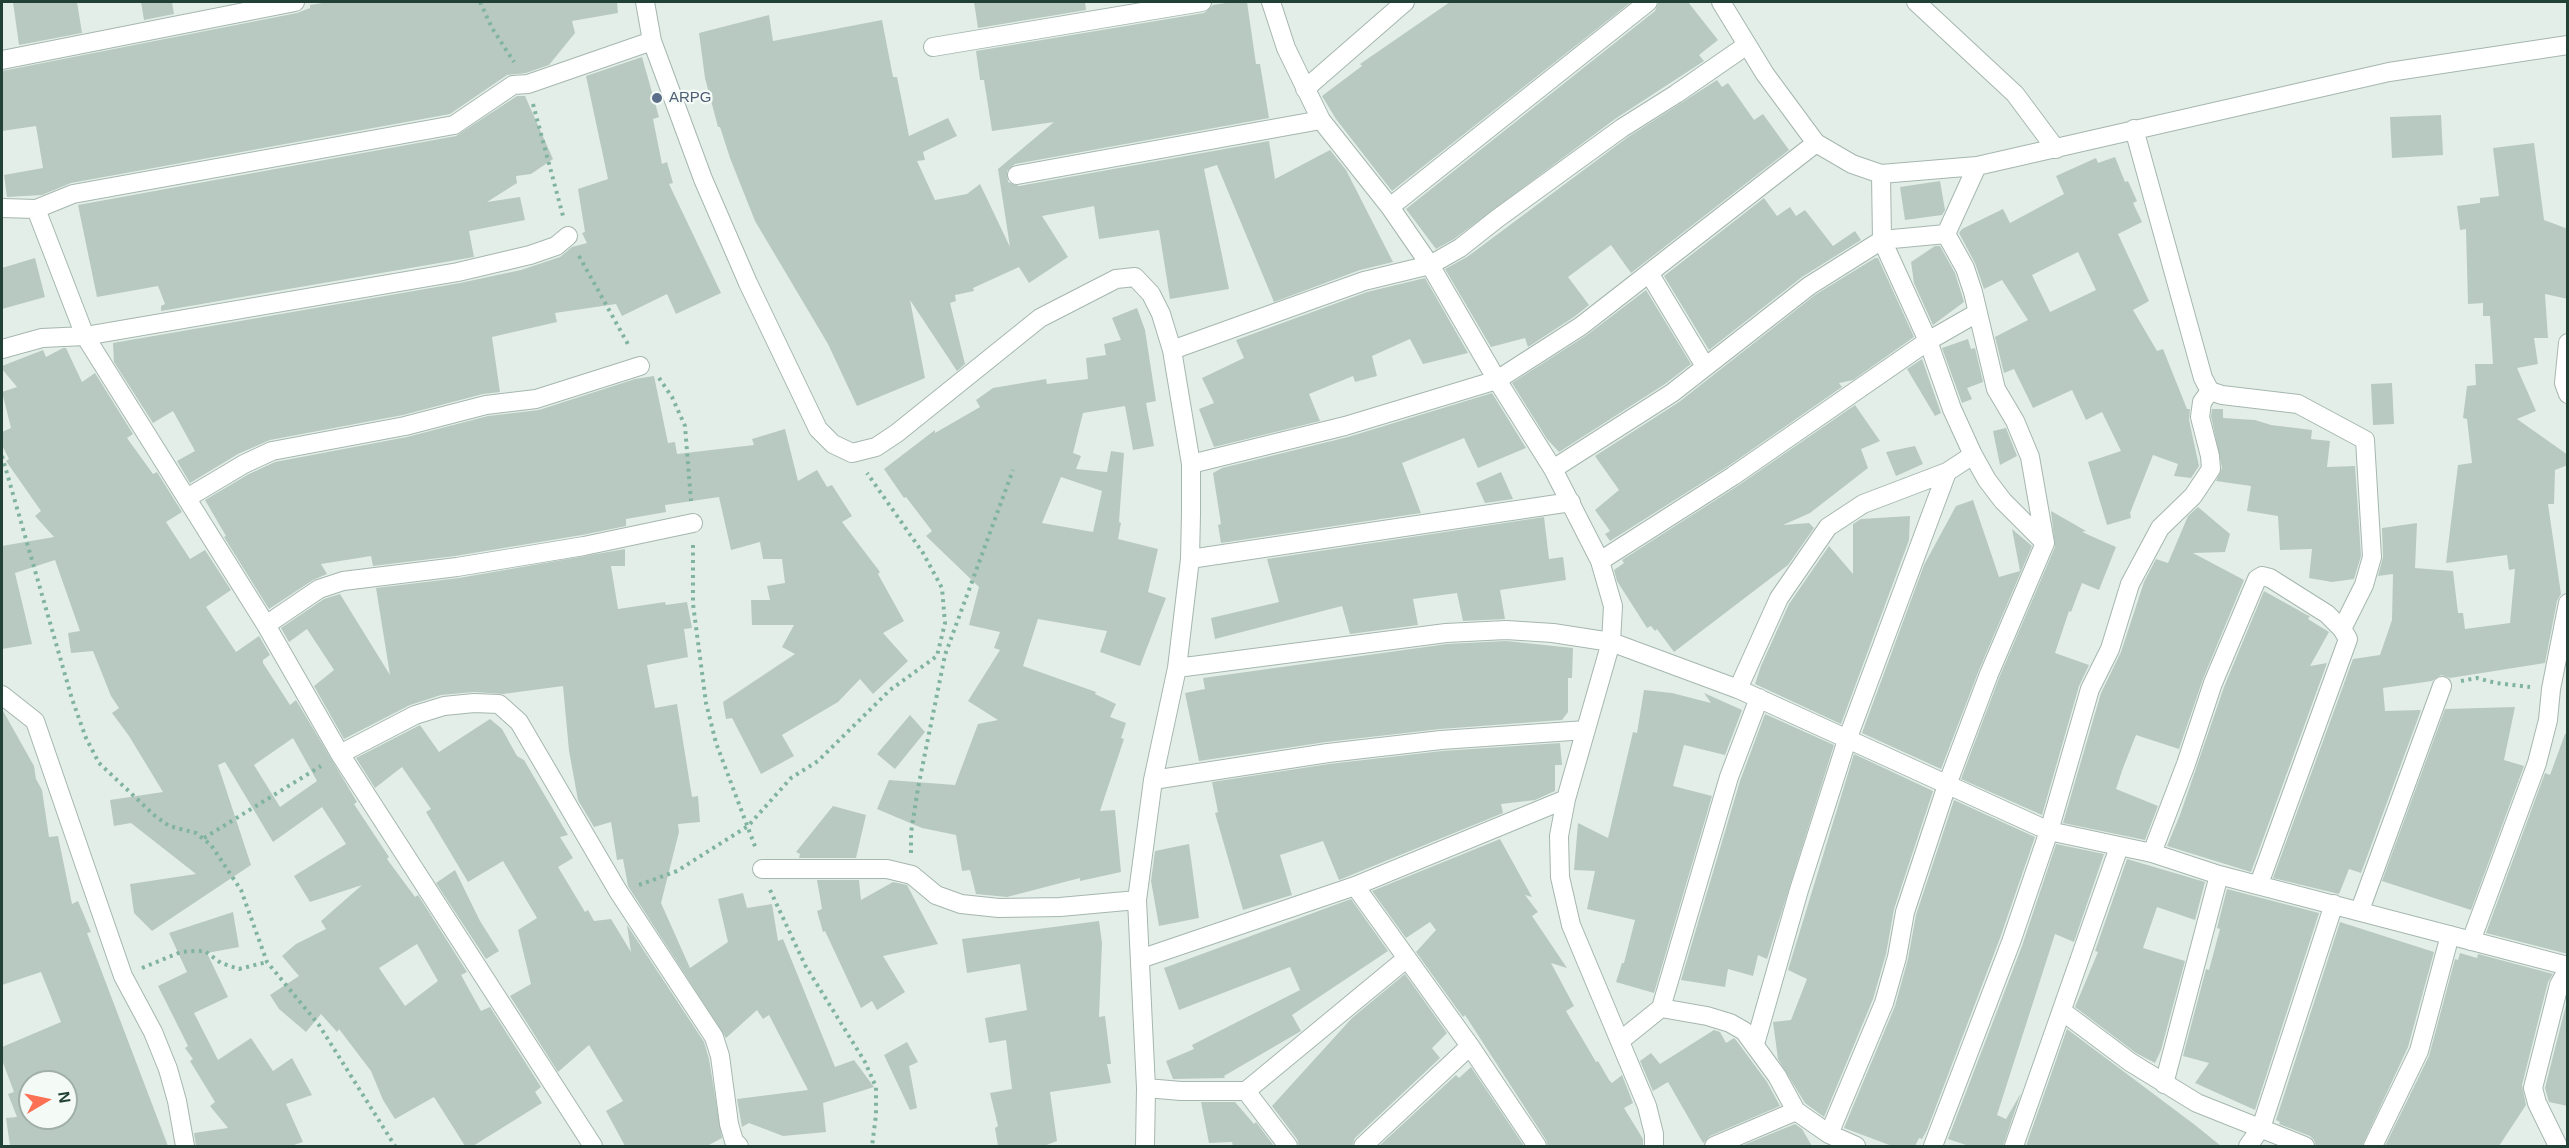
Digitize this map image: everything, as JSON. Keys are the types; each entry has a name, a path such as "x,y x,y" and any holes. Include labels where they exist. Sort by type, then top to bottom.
{"street":[{"path":"2,60 295,2"},
{"path":"645,2 652,41 703,178 748,283 818,429 833,444 852,453 876,447 897,433 1040,318 1116,279 1135,277 1151,294 1161,314 1172,350 1191,464 1190,559 1177,668 1153,780 1137,900 1146,1089 1145,1146"},
{"path":"933,47 1202,2"},
{"path":"1271,2 1286,48 1321,120 1390,207 1430,265 1553,470 1600,561 1613,606 1611,642 1566,799 1559,836 1560,877 1571,925 1587,969 1647,1106 1654,1134 1654,1146"},
{"path":"1305,89 1405,2"},
{"path":"1390,207 1648,2"},
{"path":"1721,2 1765,75 1816,143 1852,164 1881,174 1977,166 2389,72 2568,45"},
{"path":"1916,2 2015,94 2056,149"},
{"path":"2,208 36,209 73,194 454,125 513,85 528,84 652,41"},
{"path":"1172,350 1364,281 1430,265 1460,248 1593,149 1747,45"},
{"path":"1017,175 1321,120"},
{"path":"2134,129 2203,378 2210,391 2222,395 2298,404 2365,440 2372,557 2364,585 2343,629"},
{"path":"1191,464 1345,426 1497,380 1581,326 1816,143"},
{"path":"1946,234 1977,166"},
{"path":"1881,174 1882,240 1928,341 1952,409 1987,480 2003,501 2045,543"},
{"path":"36,209 85,336 266,625 340,754 593,1146"},
{"path":"1553,470 1671,393 1809,286 1882,240 1946,234"},
{"path":"1829,1134 1884,1003 1897,957 1905,912 1947,785 1989,675 2045,543 2030,457 2015,421 1996,389 1965,268 1946,234"},
{"path":"2,349 42,338 85,336 458,272 530,255 556,246 568,236"},
{"path":"1649,273 1705,366"},
{"path":"1600,561 1733,476 1928,341 1977,313"},
{"path":"2568,343 2564,383 2568,394"},
{"path":"187,498 244,464 272,452 405,426 486,405 536,399 640,366"},
{"path":"1933,1146 2011,942 2049,831 2090,689 2110,649 2130,584 2160,528 2193,496 2211,469 2200,417 2202,402 2210,391"},
{"path":"1738,689 1779,598 1828,527 1863,504 1947,472 1973,455"},
{"path":"1755,1044 1799,890 1847,740 1947,472"},
{"path":"1190,559 1571,502"},
{"path":"266,625 319,589 344,581 457,567 584,546 693,523"},
{"path":"2152,853 2183,773 2213,683 2257,579 2262,576 2270,578 2327,614 2343,629 2348,639 2259,884"},
{"path":"2471,941 2537,763 2548,720 2551,689 2564,638 2568,603"},
{"path":"1177,668 1446,633 1506,630 1553,633 1611,642 1738,689 2049,831 2152,853 2219,875 2360,910 2568,967 2559,985 2533,1088 2537,1103 2558,1146"},
{"path":"2360,910 2442,686"},
{"path":"2,695 35,721 123,976 153,1032 168,1069 177,1101 185,1146"},
{"path":"1620,1041 1661,1008 1729,777 1759,699"},
{"path":"340,754 414,715 444,706 474,703 499,704 519,722 618,891 714,1037 720,1056 729,1124 734,1142 739,1146"},
{"path":"1153,780 1339,752 1441,740 1586,730"},
{"path":"1140,959 1355,886 1566,799"},
{"path":"2014,1146 2119,847"},
{"path":"762,869 887,869 912,875 936,895 961,904 999,908 1060,907 1137,900"},
{"path":"2164,1084 2219,875"},
{"path":"1355,886 1470,1046 1532,1144"},
{"path":"2248,1146 2261,1128 2334,904"},
{"path":"2373,1146 2419,1051 2450,935"},
{"path":"1146,1089 1246,1091 1407,958"},
{"path":"1661,1008 1707,1016 1730,1023 1744,1031 1777,1076 1796,1111 1829,1134 1856,1146"},
{"path":"2062,1011 2130,1062 2197,1103 2305,1146"},
{"path":"1363,1146 1470,1046"},
{"path":"1246,1091 1288,1146"},
{"path":"1714,1146 1796,1111"}],"path":[{"path":"480,2 492,28 528,84 568,236 640,366 655,370 672,397 685,426 693,523 693,604 706,703 716,743 748,826"},
{"path":"852,453 922,553 942,588 945,623 937,656"},
{"path":"2,456 72,699 86,738 99,763 154,815 170,826 204,838 211,845 241,890 267,962 319,1025 395,1146"},
{"path":"912,875 911,833 945,655 1013,470"},
{"path":"618,891 677,871 748,826 790,778 818,761 890,690 937,656 945,655"},
{"path":"2442,686 2477,678 2496,683 2551,689"},
{"path":"204,838 340,754"},
{"path":"762,869 805,965 865,1062 876,1087 876,1115 872,1146"},
{"path":"123,976 181,951 205,951 221,963 239,969 267,962"}],"building":[{"path":"13,2 77,2 82,33 19,45"},
{"path":"141,2 172,2 174,14 144,20"},
{"path":"329,2 617,2 618,13 572,21 575,33 549,65 526,73 507,75 450,114 71,183 42,195 7,197 4,175 43,168 36,126 2,131 2,71 297,13 310,8 310,5"},
{"path":"974,2 1085,2 1086,10 978,28"},
{"path":"1247,2 1256,64 1260,64 1269,118 1015,164 1007,171 1008,182 1019,186 1269,141 1275,179 1330,150 1346,170 1393,262 1360,270 1274,302 1217,165 1204,169 1229,289 1170,299 1159,230 1099,239 1094,206 1042,216 1068,257 1029,283 1019,267 973,288 974,291 955,295 956,301 950,303 965,364 957,371 910,300 925,378 857,406 828,344 755,221 720,127 718,127 705,78 699,33 769,15 773,41 882,20 893,77 897,77 909,136 948,118 957,136 923,152 925,160 917,161 935,200 967,194 980,184 1010,247 998,169 1054,122 992,131 984,80 980,80 976,51 1204,13 1213,5"},
{"path":"1450,2 1631,2 1392,191 1336,119 1322,96 1362,66 1360,64"},
{"path":"1659,2 1688,2 1718,40 1699,55 1704,61 1615,119 1454,239 1436,249 1406,209 1655,11"},
{"path":"642,57 659,117 653,119 662,164 667,162 673,183 669,184 721,293 676,314 667,294 622,316 616,304 555,313 557,322 492,337 500,392 483,394 403,415 270,440 238,454 190,483 177,461 195,451 173,411 153,423 114,362 113,343 460,283 521,270 560,257 572,247 587,243 582,233 585,232 578,189 608,179 586,76"},
{"path":"1717,80 1722,87 1728,83 1754,120 1763,114 1789,150 1631,273 1611,245 1568,277 1589,305 1574,317 1528,347 1525,338 1491,347 1445,269 1467,257 1628,137"},
{"path":"517,96 525,96 553,159 531,174 516,176 517,183 487,202 520,197 525,220 469,231 474,257 161,311 161,306 165,304 158,286 97,297 78,205 456,136"},
{"path":"2441,115 2443,155 2392,158 2390,117"},
{"path":"2534,143 2544,220 2568,229 2568,299 2545,294 2548,338 2534,338 2538,364 2517,368 2536,411 2517,419 2568,455 2568,465 2555,470 2554,504 2548,504 2561,594 2557,601 2545,663 2450,678 2441,675 2432,681 2383,688 2385,711 2421,710 2361,873 2349,869 2339,894 2273,878 2353,659 2380,655 2392,620 2393,574 2378,576 2383,557 2382,528 2417,523 2415,568 2453,571 2458,613 2463,613 2465,629 2510,623 2515,569 2509,570 2507,555 2446,563 2458,465 2472,463 2467,419 2463,418 2467,386 2476,385 2475,364 2493,364 2490,316 2483,316 2483,303 2468,304 2466,229 2460,230 2457,206 2480,203 2480,198 2499,196 2493,148"},
{"path":"2115,157 2125,182 2128,181 2137,201 2133,203 2142,222 2118,234 2149,301 2133,310 2157,351 2163,349 2187,409 2190,409 2189,420 2199,466 2191,478 2174,476 2178,464 2153,455 2130,513 2131,518 2107,525 2088,462 2121,451 2102,412 2086,420 2072,390 2033,408 2014,369 2004,373 1995,337 2028,320 2002,280 1984,289 1975,263 1959,233 1962,229 2003,209 2010,223 2064,194 2056,176 2096,158 2098,163","holes":["2078,252 2096,290 2050,312 2032,275"]},
{"path":"1940,181 1945,210 1942,215 1905,220 1900,187"},
{"path":"1764,198 1777,216 1790,207 1796,216 1805,210 1833,246 1855,231 1861,240 1802,277 1709,350 1664,276"},
{"path":"1935,246 1940,246 1955,273 1964,302 1933,325 1914,283 1911,262"},
{"path":"35,258 45,297 2,309 2,268"},
{"path":"1878,258 1914,337 1853,380 1839,383 1842,387 1727,467 1610,541 1605,534 1610,531 1595,510 1619,490 1595,456 1679,402 1815,295"},
{"path":"1425,278 1468,353 1423,364 1410,339 1372,356 1377,376 1355,382 1353,376 1309,394 1320,421 1214,447 1199,409 1214,403 1202,378 1244,358 1236,340 1367,292"},
{"path":"1646,290 1691,364 1665,384 1559,452 1547,439 1512,383 1587,335"},
{"path":"1137,308 1145,330 1156,401 1146,403 1154,446 1133,450 1125,406 1083,413 1073,453 1081,456 1076,469 1107,472 1111,451 1124,453 1119,522 1121,523 1118,539 1158,549 1148,592 1166,598 1140,666 1100,652 1107,631 1038,619 1023,666 1096,692 1095,694 1116,704 1110,717 1126,723 1121,738 1124,739 1100,811 1115,810 1121,872 1080,881 1080,878 1007,897 976,894 970,870 962,871 956,835 922,828 877,809 889,780 955,785 978,724 998,720 968,701 1000,650 994,648 1000,632 969,625 979,587 926,536 932,531 906,497 904,498 884,469 935,430 935,433 980,407 976,400 993,388 1046,379 1047,384 1088,379 1086,358 1106,355 1104,344 1121,340 1112,318","holes":["1061,477 1102,491 1093,532 1042,523"]},
{"path":"1968,339 1971,349 1975,348 1983,382 1967,388 1972,399 1962,403 1942,348"},
{"path":"66,348 82,382 95,373 133,434 127,438 153,474 157,472 182,512 166,522 190,559 205,550 231,590 206,607 236,652 259,636 270,655 263,660 263,663 290,705 296,700 357,802 354,804 389,857 387,859 415,897 418,895 467,972 461,975 481,1011 490,1007 541,1087 535,1092 542,1103 473,1146 465,1146 434,1097 395,1119 383,1100 371,1071 339,1029 337,1032 321,1014 306,1032 279,1009 270,995 299,976 282,956 296,944 326,929 321,921 362,885 310,902 294,876 346,844 322,807 273,842 225,762 218,765 251,865 152,931 134,913 130,884 196,874 131,823 114,826 110,800 163,792 129,736 112,713 119,708 111,696 93,651 71,653 68,633 80,631 55,560 15,573 32,644 2,649 2,546 54,537 35,516 41,511 6,461 9,459 2,445 2,432 11,428 2,392 17,387 2,366 43,350 46,357","holes":["293,738 317,781 280,807 254,765","417,944 438,981 405,1006 379,968"]},
{"path":"1922,359 1941,413 1935,416 1907,369"},
{"path":"654,376 668,443 675,442 677,454 754,445 752,439 785,429 798,481 817,470 827,487 832,485 852,516 842,522 880,572 878,574 904,621 883,633 908,661 873,694 860,679 838,702 782,735 794,756 761,774 732,718 726,719 723,702 795,654 782,647 794,625 752,625 751,600 770,600 767,586 785,583 782,559 763,559 760,542 731,550 719,497 665,505 666,512 626,519 626,526 582,535 455,556 373,566 371,556 321,564 327,574 313,580 269,609 224,537 226,536 205,500 249,474 275,462 407,437 488,416 539,410 635,379"},
{"path":"2392,383 2394,424 2373,425 2371,384"},
{"path":"1492,393 1526,448 1478,468 1464,438 1402,463 1421,513 1221,543 1218,525 1221,524 1213,473 1222,468 1348,437"},
{"path":"1855,405 1880,441 1861,449 1868,468 1810,513 1783,525 1809,523 1814,528 1788,565 1674,652 1657,629 1655,631 1651,626 1647,628 1617,581 1614,570 1624,563 1622,560 1739,485"},
{"path":"2212,409 2223,409 2223,418 2255,420 2271,425 2312,430 2311,439 2330,441 2327,467 2355,466 2361,556 2354,579 2332,582 2309,578 2312,549 2280,550 2278,516 2247,511 2251,486 2216,481 2222,468 2211,416"},
{"path":"2006,428 2017,456 2000,465 1993,431"},
{"path":"1915,446 1923,464 1896,476 1886,452"},
{"path":"1501,472 1513,499 1485,503 1476,483"},
{"path":"1973,500 1999,577 2020,571 2012,529 2032,546 1979,670 1941,769 1862,733 1924,565 1956,506"},
{"path":"2198,507 2230,534 2225,552 2193,553 2244,580 2203,679 2179,749 2136,735 2123,768 2116,789 2158,806 2145,840 2063,823 2101,693 2121,652 2144,582 2156,559 2168,563 2188,516"},
{"path":"2051,511 2086,531 2082,532 2116,547 2099,590 2082,583 2071,612 2069,611 2055,653 2089,665 2079,686 2042,815 1961,779 1999,678 2055,547"},
{"path":"1910,516 1909,540 1841,724 1755,684 1789,604 1829,546 1853,574 1853,524 1861,519"},
{"path":"1544,517 1549,559 1563,557 1566,580 1500,590 1505,619 1463,621 1457,593 1413,599 1418,625 1350,634 1342,606 1215,639 1211,618 1279,602 1267,559"},
{"path":"625,549 625,566 611,566 618,609 665,602 666,605 687,602 692,628 684,629 688,657 647,665 655,708 677,704 692,797 698,796 700,822 678,824 679,832 661,903 690,968 728,942 718,899 743,893 747,908 772,904 778,941 783,939 835,1067 854,1060 874,1087 823,1103 826,1132 783,1136 749,1123 742,1127 737,1099 808,1090 769,1015 763,1019 757,1010 726,1038 628,886 623,859 617,860 611,822 594,827 578,800 569,751 563,686 503,694 474,692 441,695 410,705 344,739 314,686 334,670 307,629 289,642 281,628 324,599 340,594 390,675 376,588 459,578"},
{"path":"2264,591 2310,616 2308,619 2329,632 2310,666 2327,663 2251,872 2167,846 2224,687"},
{"path":"1506,641 1573,648 1572,678 1568,678 1568,712 1562,720 1440,729 1326,742 1199,761 1185,693 1205,689 1203,678 1447,644"},
{"path":"1644,690 1672,693 1711,703 1704,693 1742,710 1725,755 1684,745 1673,786 1712,796 1654,993 1616,982 1622,963 1624,963 1635,920 1587,909 1595,871 1574,870 1578,823 1608,838 1633,732 1637,733"},
{"path":"2515,707 2504,760 2524,766 2471,910 2382,881 2445,709"},
{"path":"2,709 34,766 36,779 42,790 49,837 58,836 72,904 78,901 91,932 87,933 168,1146 10,1146 6,1118 17,1117 8,1094 14,1092 2,1060 2,1047 61,1022 41,972 2,985"},
{"path":"1765,714 1834,745 1767,959 1758,955 1753,976 1728,969 1725,987 1681,980 1740,781"},
{"path":"910,715 925,732 895,769 877,754"},
{"path":"490,719 502,729 517,756 524,760 568,835 560,837 573,858 558,867 585,912 588,910 594,921 611,919 631,952 627,925 704,1042 722,1138 707,1146 625,1146 606,1111 623,1101 589,1045 558,1072 510,996 531,984 518,930 537,918 503,861 468,882 426,812 431,809 402,767 375,788 356,758 420,725 439,752"},
{"path":"2565,734 2568,734 2568,954 2486,933 2545,773 2550,775"},
{"path":"1560,743 1562,765 1555,765 1555,791 1535,800 1501,804 1503,813 1339,880 1323,841 1280,855 1292,895 1243,910 1215,813 1218,812 1212,782 1329,764 1442,751"},
{"path":"1854,754 1933,791 1894,909 1886,954 1873,999 1824,1117 1805,1103 1778,1059 1773,1022 1791,1020 1807,979 1788,970"},
{"path":"1954,800 2035,837 2000,938 1927,1130 1915,1146 1892,1146 1844,1128 1895,1006 1908,959 1916,915"},
{"path":"833,806 866,815 856,858 799,858 800,854 796,852"},
{"path":"1500,839 1532,897 1525,895 1538,912 1532,916 1567,968 1551,963 1574,1006 1566,1011 1609,1080 1612,1083 1622,1075 1633,1103 1624,1108 1643,1139 1643,1146 1548,1146 1465,1015 1463,1017 1416,952 1436,930 1430,922 1406,938 1372,891"},
{"path":"1189,844 1199,918 1159,926 1151,881 1155,851"},
{"path":"2056,844 2104,854 2074,942 2055,934 1997,1115 2006,1119 2021,1093 2003,1146 1969,1146 1948,1139 2022,946"},
{"path":"2127,859 2205,882 2195,920 2157,907 2143,948 2185,961 2161,1050 2155,1063 2136,1053 2075,1007 2098,952 2095,951"},
{"path":"455,870 480,921 499,951 486,959 436,883"},
{"path":"817,880 859,880 861,900 893,882 907,885 938,944 883,956 905,992 877,1010 872,1001 861,1008 825,931 823,932 817,911 822,909"},
{"path":"2227,889 2319,913 2255,1110 2195,1083 2209,1063 2183,1056 2206,969 2209,970 2220,929 2217,928"},
{"path":"1351,899 1388,951 1292,1015 1301,1031 1224,1076 1225,1078 1173,1079 1166,1061 1194,1049 1192,1045 1300,990 1290,967 1179,1010 1164,968"},
{"path":"233,912 239,947 207,953 228,997 194,1013 218,1060 251,1038 273,1071 292,1058 312,1095 286,1104 303,1142 291,1146 196,1146 194,1133 228,1128 210,1106 215,1102 190,1061 193,1059 185,1048 188,1046 158,986 187,972 169,933"},
{"path":"1099,921 1102,943 1099,1017 1105,1016 1111,1064 1107,1064 1111,1083 1050,1092 1057,1141 1044,1146 998,1146 995,1128 998,1126 990,1093 1012,1089 1006,1040 989,1043 985,1018 1027,1010 1020,964 967,973 962,939"},
{"path":"2340,922 2434,952 2408,1047 2362,1146 2316,1146 2310,1136 2279,1124 2280,1122 2276,1120"},
{"path":"2460,953 2477,958 2478,954 2553,974 2548,982 2522,1085 2526,1105 2499,1146 2385,1146 2429,1056 2455,959 2458,960"},
{"path":"1405,974 1447,1033 1432,1048 1440,1058 1355,1138 1352,1146 1299,1146 1297,1139 1272,1106 1352,1018"},
{"path":"2568,997 2568,1106 2549,1102 2545,1088"},
{"path":"2067,1029 2195,1125 2221,1146 2026,1146"},
{"path":"1714,1030 1720,1032 1726,1043 1734,1038 1736,1040 1767,1082 1780,1106 1710,1136 1703,1143 1668,1082 1653,1091 1640,1061 1651,1053 1660,1064"},
{"path":"907,1042 918,1062 909,1066 917,1108 910,1110 884,1055"},
{"path":"1471,1067 1524,1146 1379,1146 1456,1075 1459,1078"},
{"path":"1201,1102 1235,1102 1254,1124 1256,1122 1274,1146 1233,1146 1232,1142 1209,1143"},
{"path":"1795,1124 1802,1129 1812,1146 1741,1146"}],"place":[{"name":"ARPG","path":"657,98"}]}
